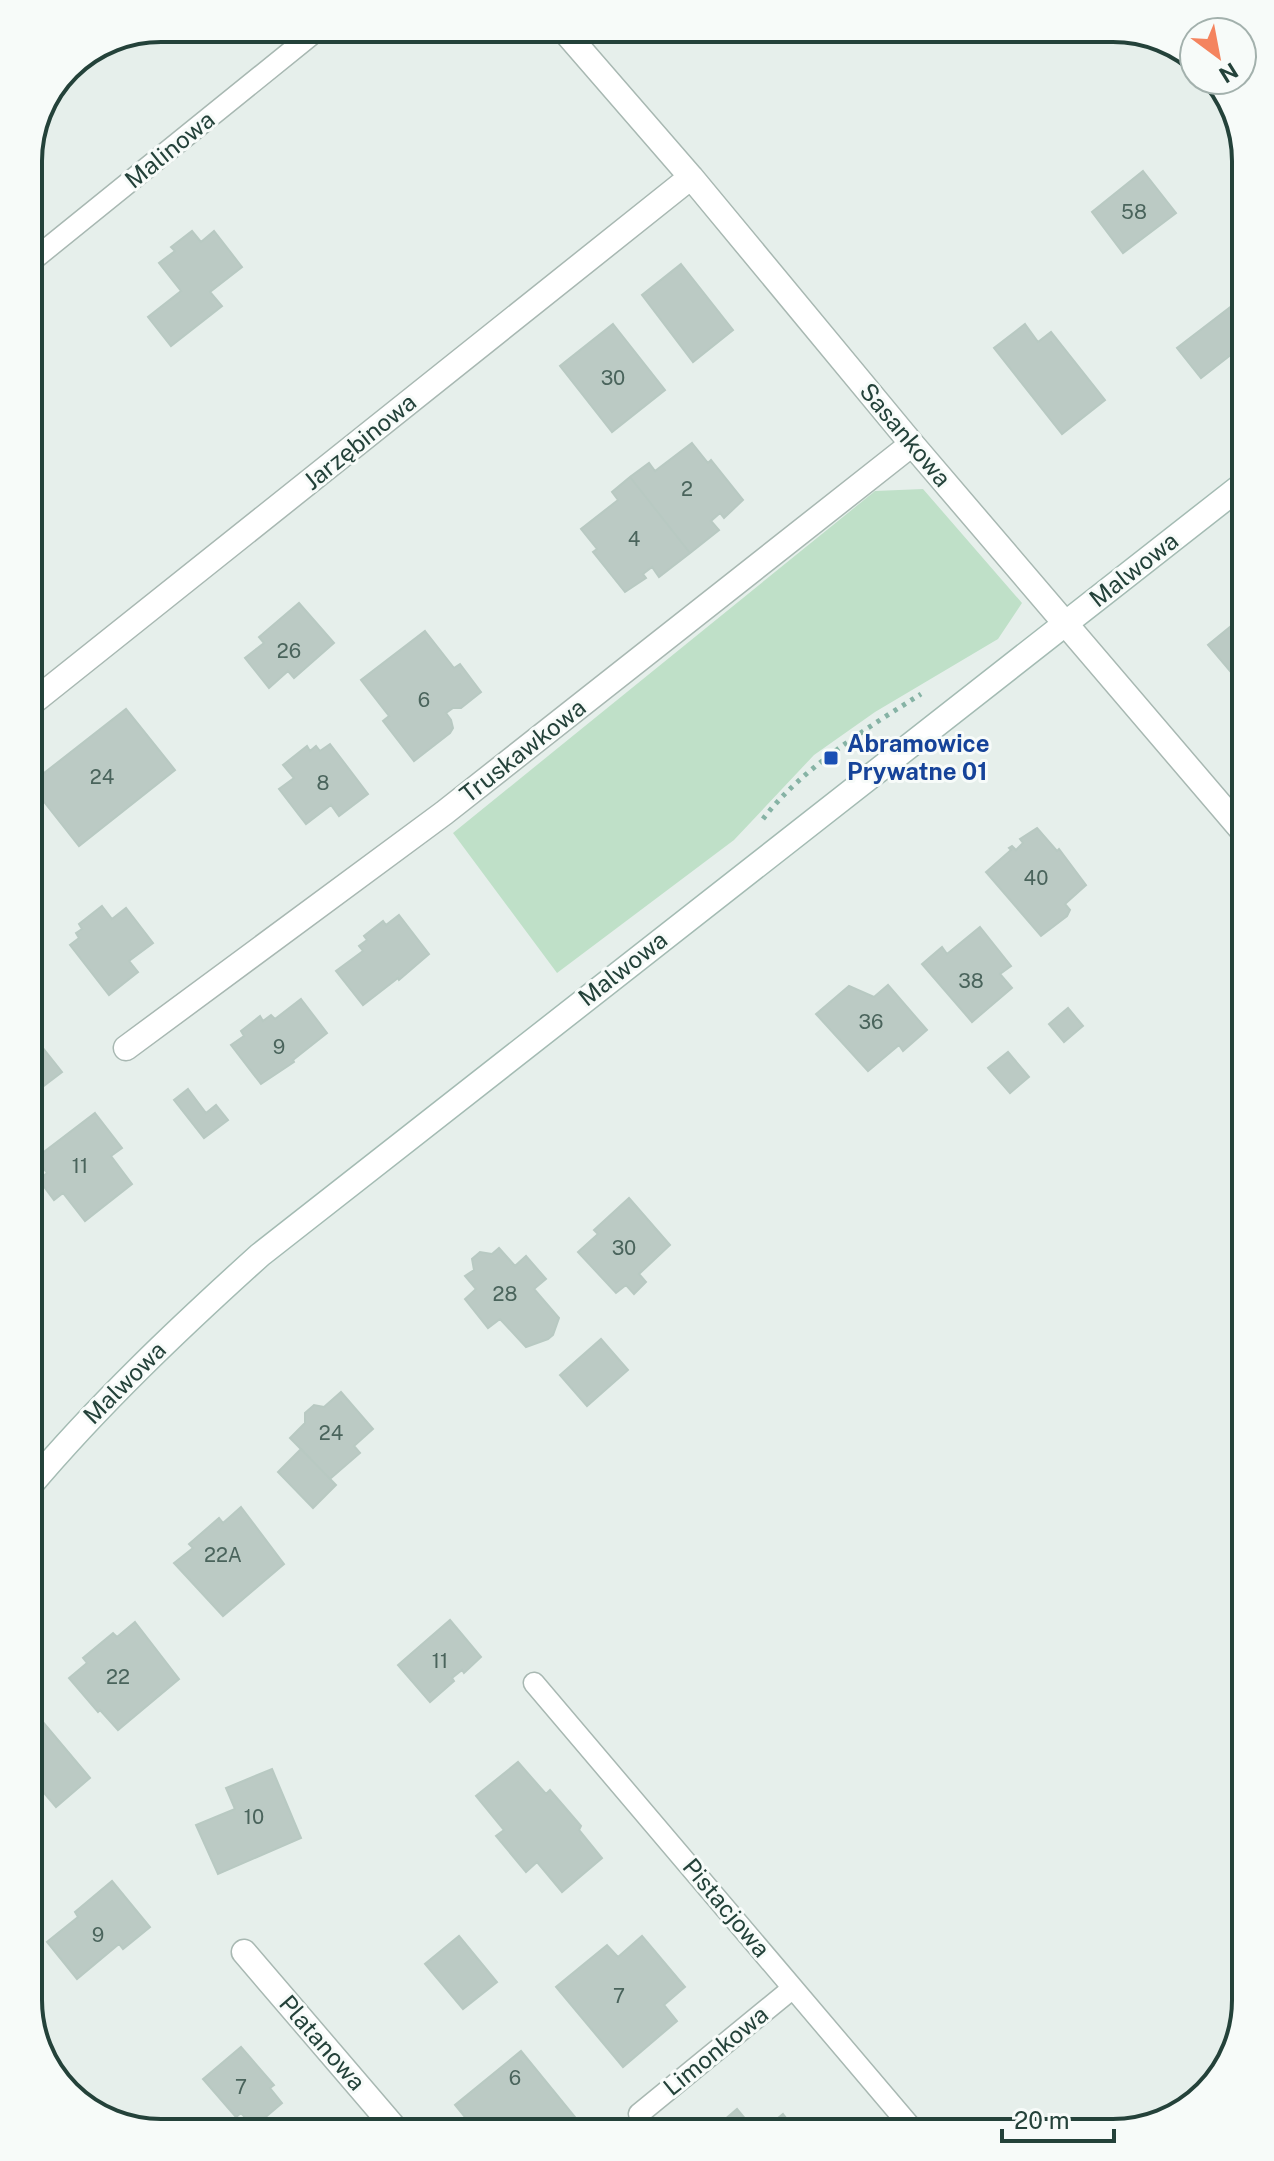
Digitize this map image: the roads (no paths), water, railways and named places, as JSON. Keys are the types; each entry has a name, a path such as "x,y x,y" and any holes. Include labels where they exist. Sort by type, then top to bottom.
{"street":[{"name":"Sasankowa","path":"574,42 1232,819"},
{"name":"Jarzębinowa","path":"42,695 691,177"},
{"name":"Truskawkowa","path":"126,1048 444,813 912,444"},
{"name":"Malwowa","path":"42,1472 107,1400 260,1255 1232,493"},
{"name":"Platanowa","path":"244,1952 387,2119"}],"lane":[{"name":"Malinowa","path":"42,253 303,42"},
{"name":"Pistacjowa","path":"534,1683 904,2119"},
{"name":"Limonkowa","path":"639,2114 793,1988"}],"place":[{"name":"Abramowice Prywatne 01","path":"831,758"}]}
